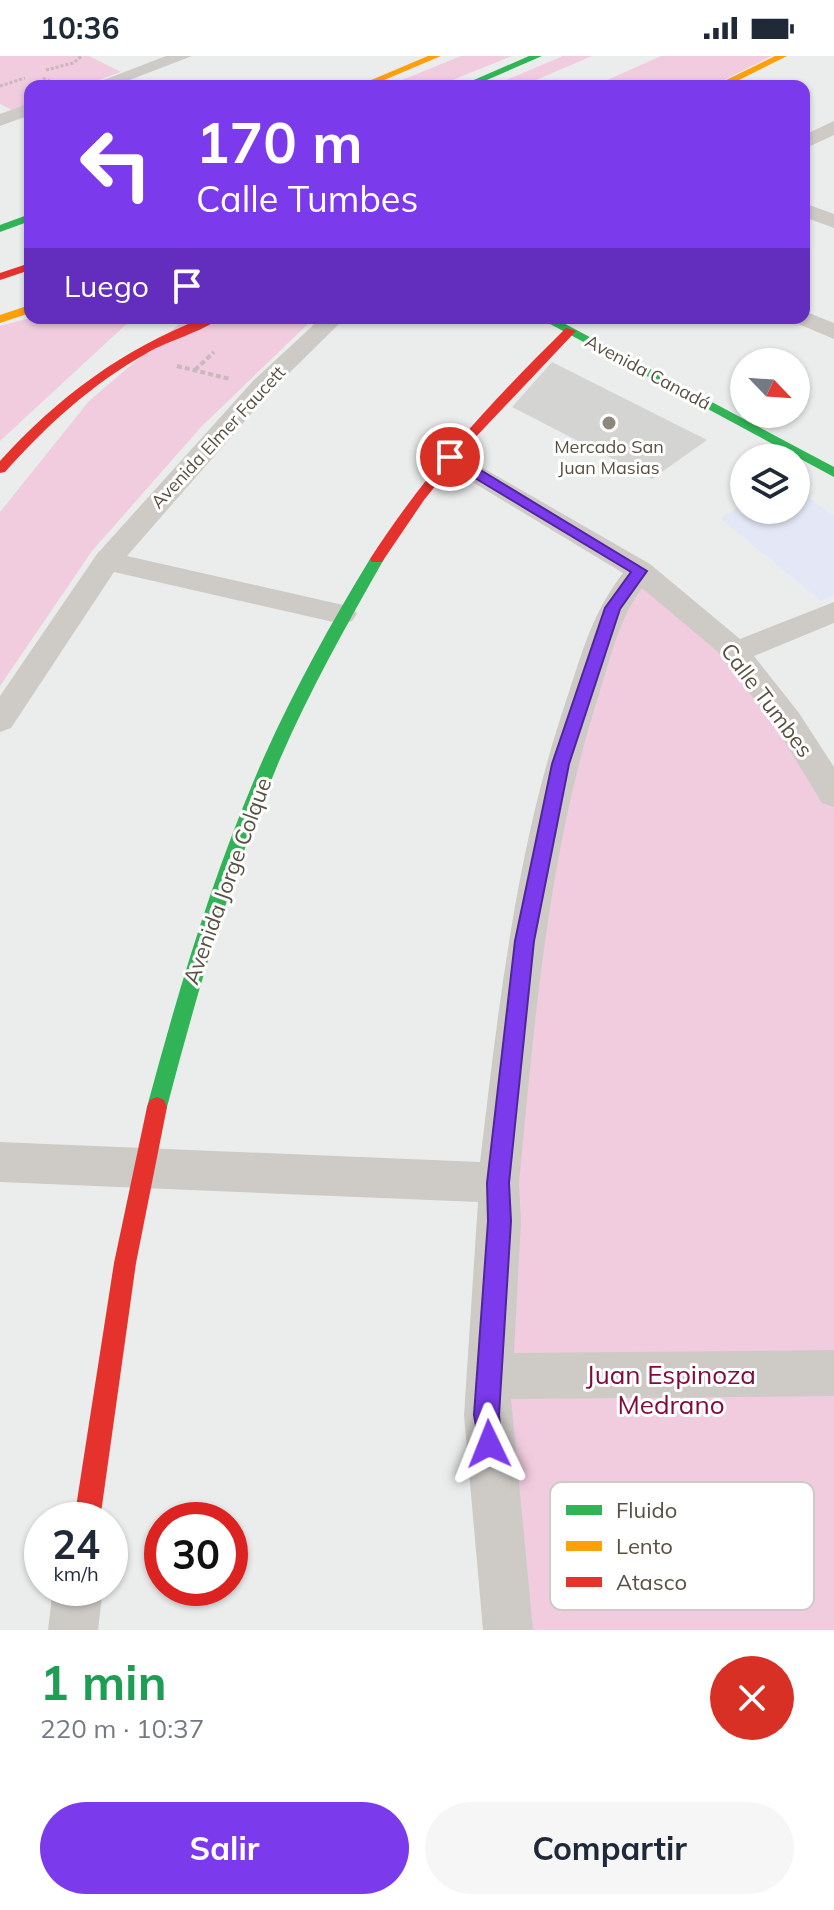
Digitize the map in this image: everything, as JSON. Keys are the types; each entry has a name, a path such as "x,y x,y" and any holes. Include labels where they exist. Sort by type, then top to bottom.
{"main road":[{"path":"377,80 436,56"},
{"path":"479,80 537,56"},
{"path":"732,80 782,56"},
{"path":"0,229 24,219"},
{"path":"0,277 24,268"},
{"path":"0,319 24,311"},
{"path":"0,469 54,408 128,355 200,324"},
{"name":"Avenida Canadá","path":"557,324 834,473"},
{"name":"Avenida Jorge Colque","path":"89,1502 103,1382 143,1166 189,987 237,840 289,717 342,614 395,530 450,457 510,389 570,331"}],"street":[{"path":"114,80 183,56"},
{"path":"120,61 157,80"},
{"path":"2,118 24,111"},
{"path":"810,123 832,130"},
{"path":"810,140 832,130"},
{"path":"810,212 834,222"},
{"path":"810,321 834,332"},
{"name":"Avenida Elmer Faucett","path":"0,720 107,561 184,469 262,386 328,324"},
{"name":"Calle Tumbes","path":"450,457 640,571 736,652 788,721 834,794"},
{"path":"107,561 342,614"},
{"path":"508,1630 487,1415 500,1221 498,1183 524,941 560,764 612,608 640,571"},
{"path":"736,652 834,612"},
{"path":"0,1162 498,1183"},
{"path":"491,1376 834,1373"},
{"path":"73,1630 76,1606"}],"path":[{"path":"46,70 73,63 82,56"},
{"path":"0,86 25,78"},
{"path":"43,78 47,80"},
{"path":"128,355 262,386"}],"shaded area":[{"path":"810,498 834,516 834,595 821,601 720,518 730,512 730,524 810,524"}],"green space":[{"path":"0,56 89,56 121,72 99,80 24,80 24,106 12,110 0,104"},
{"path":"461,56 512,56 453,80 402,80"},
{"path":"563,56 592,56 536,80 506,80"},
{"path":"661,56 772,56 724,80 607,80"},
{"path":"24,320 24,324 127,324 0,441 0,326"},
{"path":"179,324 308,324 202,426 92,551 0,686 0,512 89,401"},
{"name":"Juan Espinoza Medrano","path":"646,578 748,664 834,773 834,1630 508,1630 509,1187 569,766 621,610"}],"building":[{"name":"Mercado San Juan Masias","path":"552,362 707,440 652,479 512,407"}],"traffic: fast":[{"path":"479,80 537,56"},
{"path":"0,229 24,219"},
{"path":"556,324 834,473"},
{"path":"157,1107 197,962 245,824 303,691 377,559"}],"traffic: slow":[{"path":"377,80 436,56"},
{"path":"732,80 782,56"},
{"path":"0,319 24,311"}],"traffic: jam":[{"path":"0,277 24,268"},
{"path":"0,469 47,420 97,379 152,345 199,324"},
{"path":"377,559 419,497 466,439 570,331"},
{"path":"90,1502 125,1263 157,1107"}],"place":[{"name":"Mercado San Juan Masias","path":"609,423"}],"route":[{"path":"450,457 640,571 612,608 560,764 524,941 498,1183 500,1221 487,1415 489,1444"}]}
